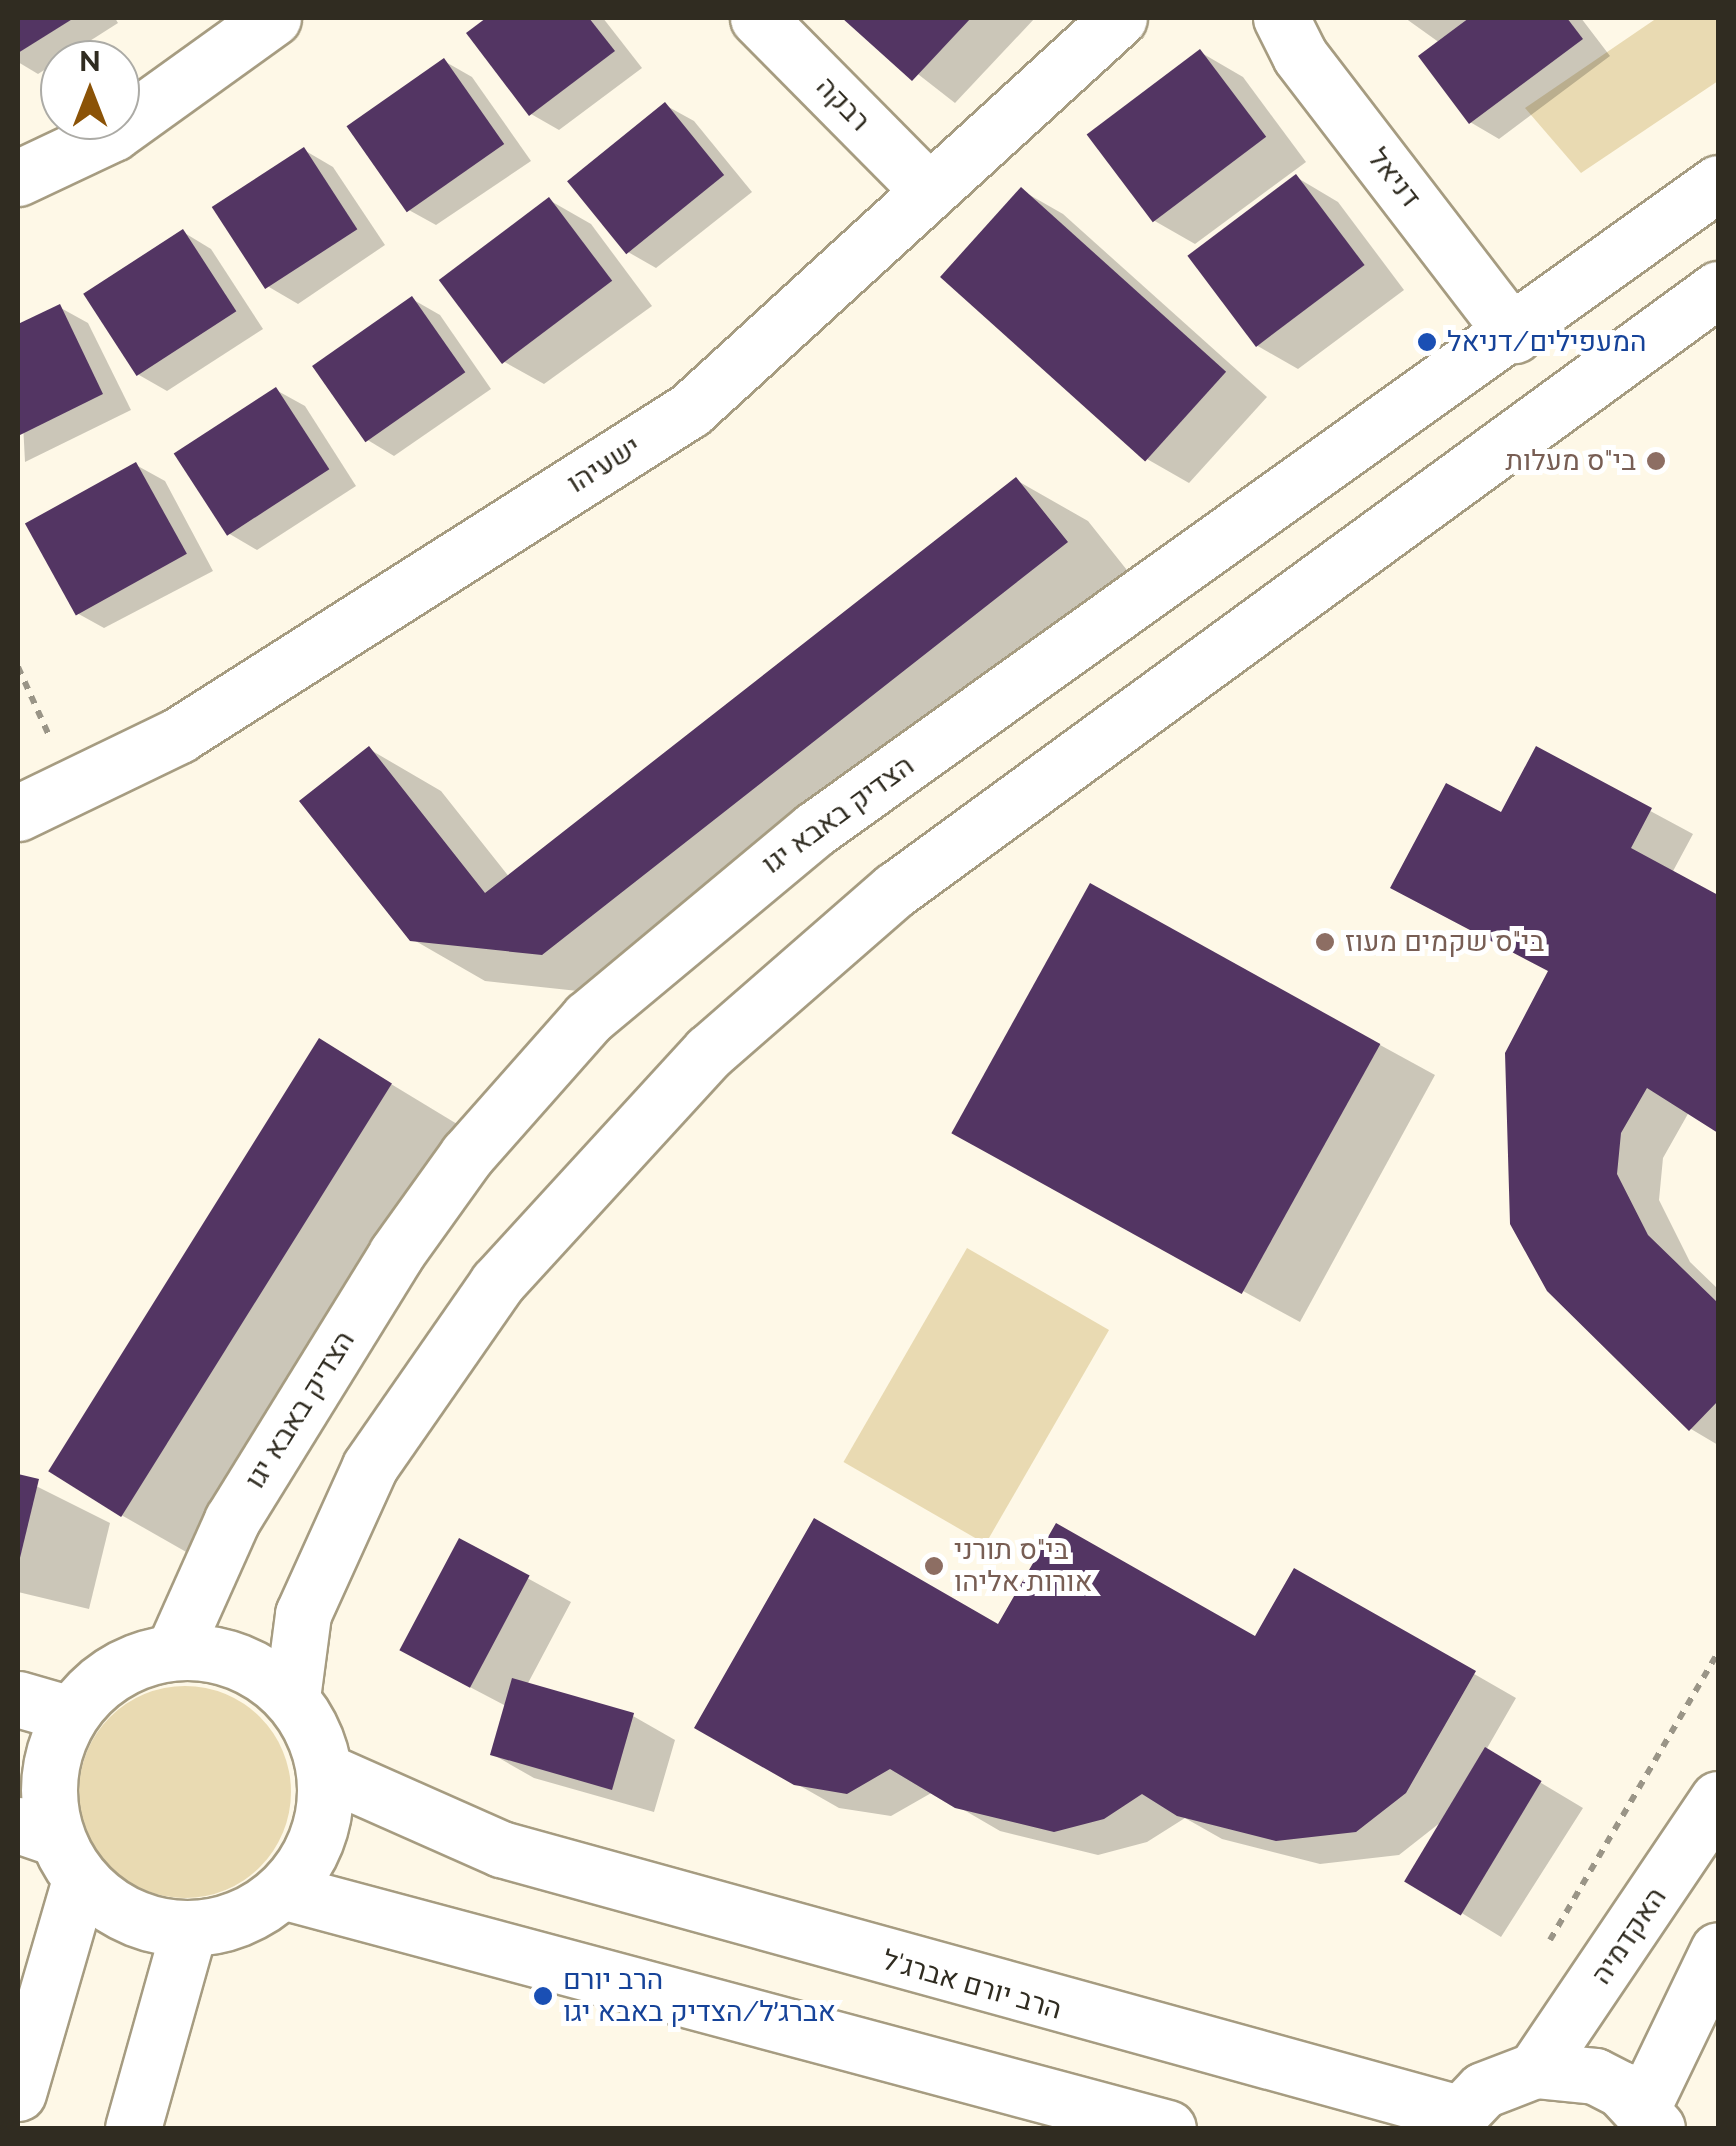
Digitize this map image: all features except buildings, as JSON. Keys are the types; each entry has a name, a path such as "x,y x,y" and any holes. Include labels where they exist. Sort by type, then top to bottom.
{"main road":[{"path":"18,178 113,133 273,18"},
{"name":"רבקה","path":"758,18 929,191"},
{"name":"ישעיהו","path":"18,814 178,735 690,410 1119,18"},
{"name":"דניאל","path":"1291,37 1514,335"},
{"name":"הצדיק באבא יגו","path":"173,1652 232,1520 396,1254 467,1155 588,1018 815,829 1514,335 1718,183"},
{"path":"51,1848 112,1907 189,1929 255,1911 282,1890 319,1829 325,1771 292,1698 303,1614 370,1466 497,1283 709,1052 895,890 1718,288"},
{"path":"18,2093 51,1848 52,1754 70,1714 114,1671 173,1652 230,1660 292,1698"},
{"path":"18,1700 70,1714"},
{"name":"הרב יורם אברג'ל","path":"325,1771 501,1850 1452,2121"},
{"name":"האקדמיה","path":"1535,2070 1718,1799"},
{"path":"282,1890 1168,2128"},
{"path":"133,2128 189,1929"},
{"path":"1452,2121 1483,2090 1535,2070 1595,2076 1650,2118 1718,1950"}],"path":[{"path":"18,667 73,789"}],"shaded area":[{"path":"1657,18 1718,18 1718,81 1581,173 1525,108"},
{"path":"967,1248 1109,1330 986,1544 844,1462"},
{"path":"185,1686 226,1694 260,1717 283,1751 291,1792 283,1833 260,1867 226,1890 185,1898 144,1890 110,1867 87,1833 79,1792 87,1751 110,1717 144,1694"}],"place":[{"name":"המעפילים/דניאל","path":"1427,342"},
{"name":"בי\"ס מעלות","path":"1656,461"},
{"name":"בי\"ס שקמים מעוז","path":"1325,942"},
{"name":"בי\"ס תורני אורות אליהו","path":"934,1566"},
{"name":"הרב יורם אברג׳ל/הצדיק באבא יגו","path":"543,1996"}]}
